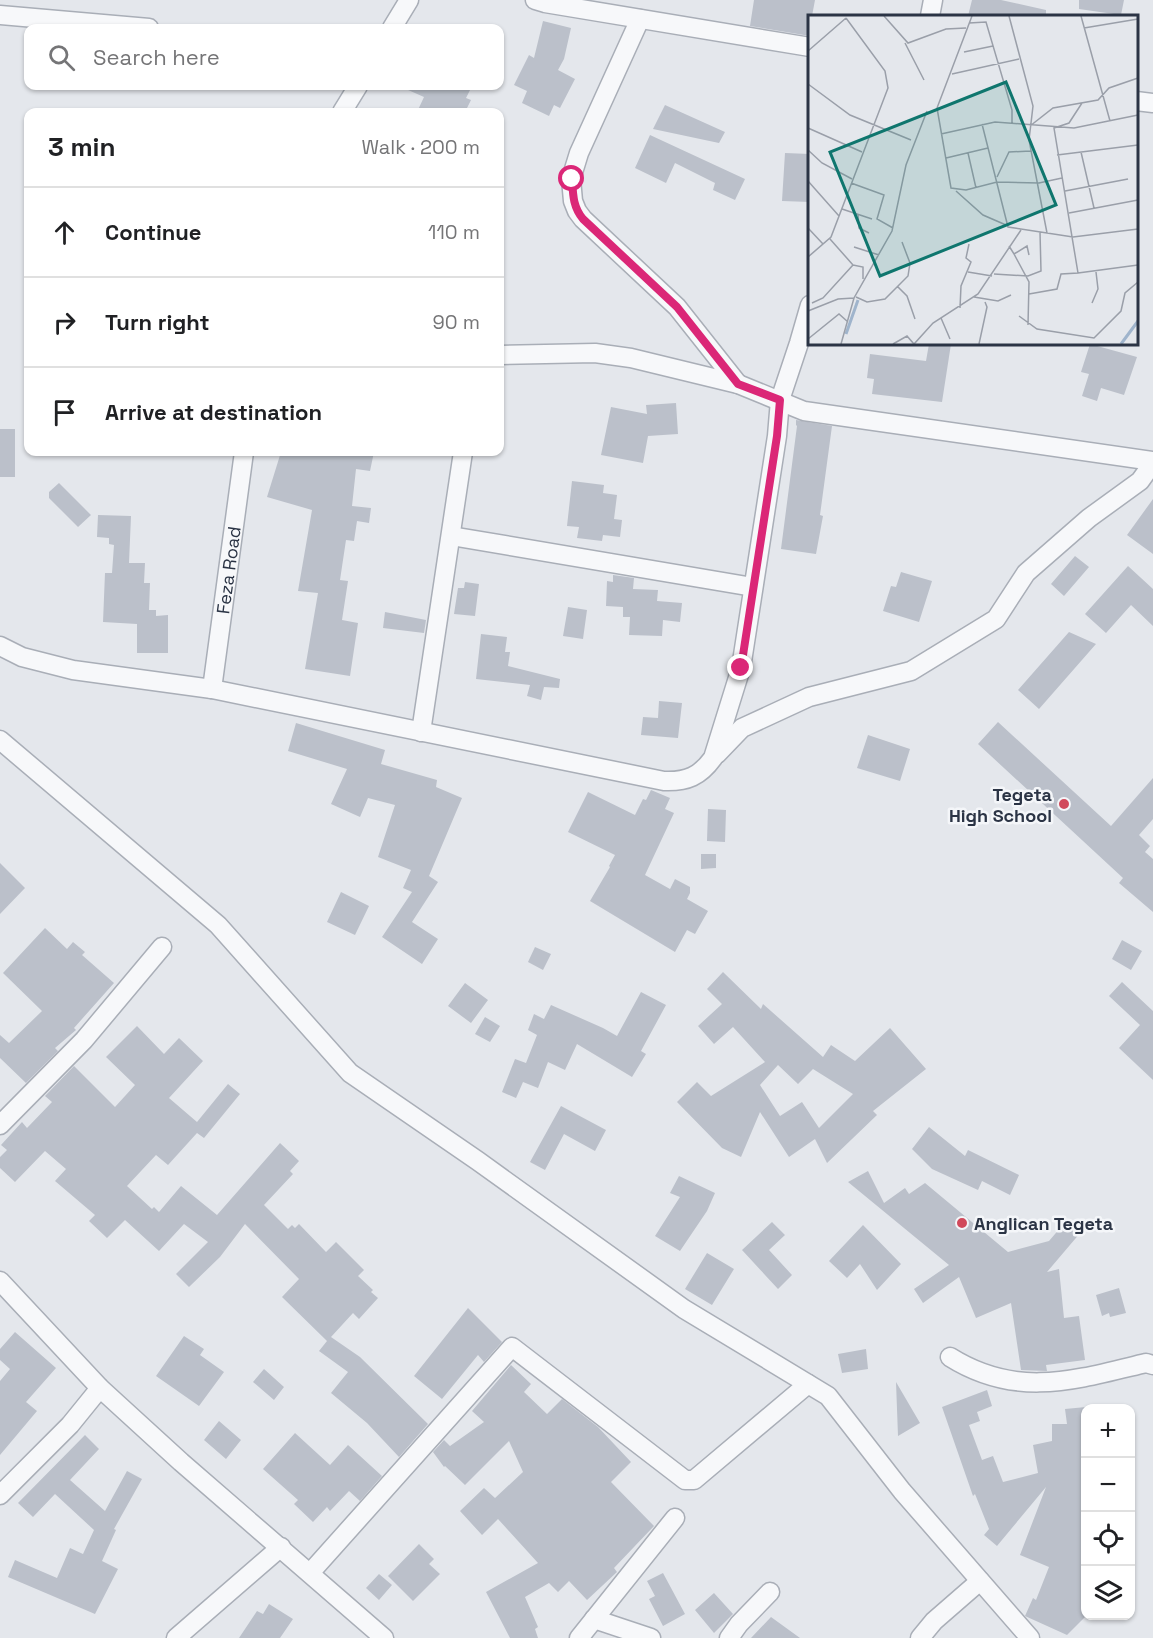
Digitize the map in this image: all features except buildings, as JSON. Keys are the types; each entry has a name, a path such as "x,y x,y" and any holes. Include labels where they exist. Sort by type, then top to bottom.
{"street":[{"path":"394,24 409,0"},
{"path":"535,0 808,47"},
{"path":"930,15 933,0"},
{"path":"0,15 103,24"},
{"path":"640,19 579,153 572,179 573,201 576,211 583,219 677,307 738,384"},
{"path":"344,108 353,90"},
{"path":"1138,101 1153,103"},
{"path":"713,758 741,668 777,436 780,400 808,311"},
{"path":"0,646 22,657 73,669 212,689 678,782 692,778 704,770 742,728 809,697 911,671 996,619 1026,573 1089,518 1140,481 1153,462 804,411 738,384 631,358 595,353 504,355"},
{"name":"Feza Road","path":"212,689 243,456"},
{"path":"421,732 463,456"},
{"path":"451,536 753,587"},
{"path":"0,740 218,925 350,1073 478,1161 684,1309 828,1396 902,1491 1030,1638"},
{"path":"0,1125 84,1040 162,947"},
{"path":"0,1281 100,1388 181,1462 282,1547 384,1638"},
{"path":"309,1573 512,1347 685,1480 694,1480 808,1384"},
{"path":"950,1357 962,1365 1016,1383 1066,1382 1146,1363 1153,1365"},
{"path":"0,1495 70,1425 100,1388"},
{"path":"579,1638 675,1518"},
{"path":"176,1638 282,1547"},
{"path":"920,1638 934,1621 980,1581"},
{"path":"729,1638 739,1624 770,1592"},
{"path":"594,1619 651,1638"}],"place":[{"name":"Tegeta High School","path":"1064,804"},
{"name":"Anglican Tegeta","path":"962,1223"}],"route":[{"path":"572,179 576,211 677,307 738,384 780,400 777,436 741,668"}]}
